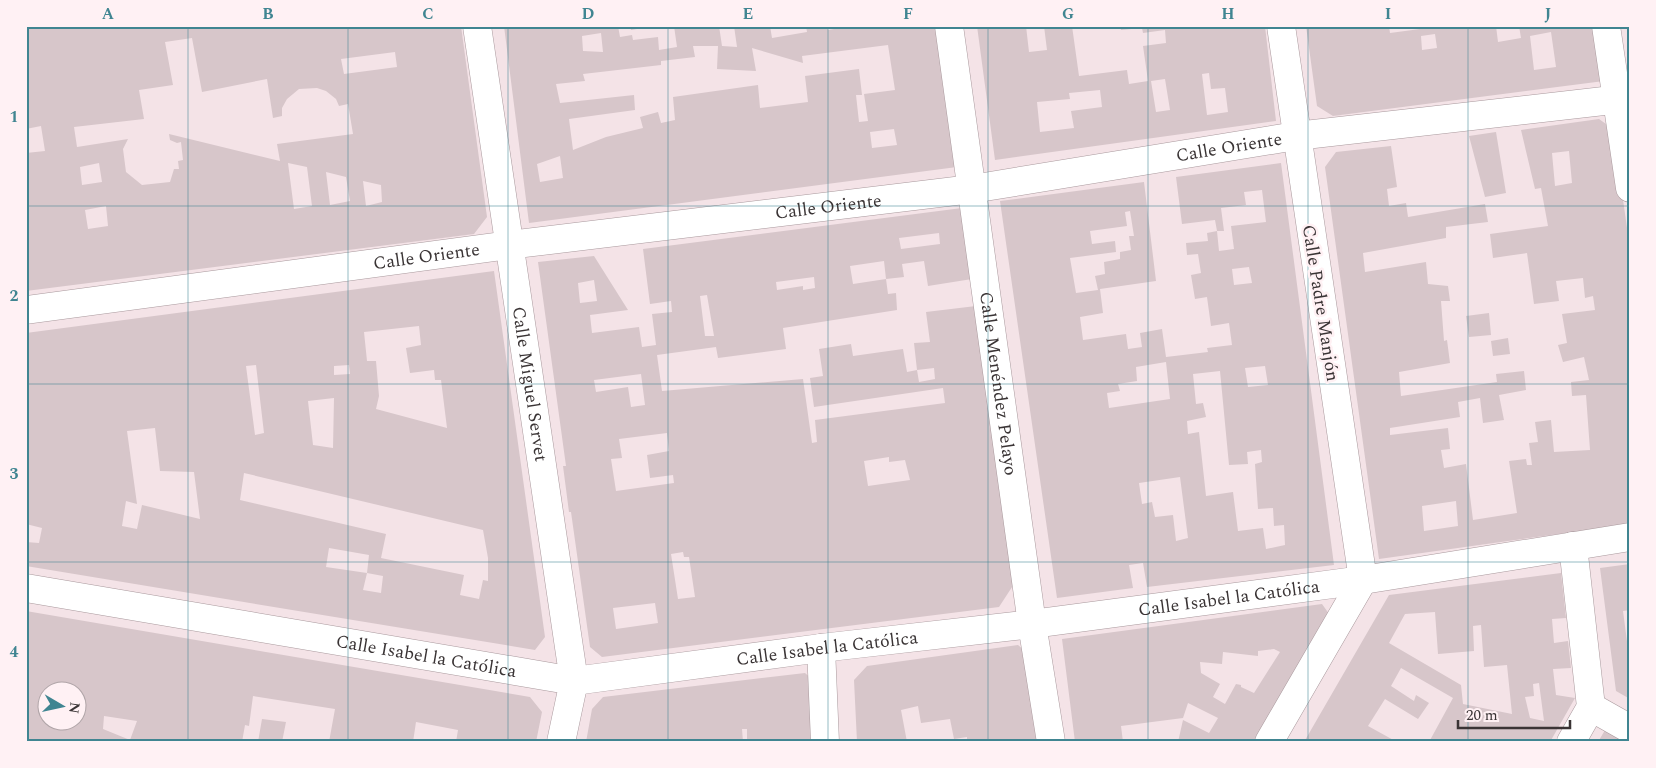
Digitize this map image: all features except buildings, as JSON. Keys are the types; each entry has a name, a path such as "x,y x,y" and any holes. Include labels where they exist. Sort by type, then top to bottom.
{"street":[{"name":"Calle Miguel Servet","path":"477,26 574,681 561,742"},
{"name":"Calle Menéndez Pelayo","path":"949,26 1032,624 1051,742"},
{"name":"Calle Padre Manjón","path":"1281,26 1363,580"},
{"path":"1606,26 1624,99 1630,188"},
{"name":"Calle Oriente","path":"26,310 509,245 972,189 1296,136 1624,99"},
{"name":"Calle Isabel la Católica","path":"26,588 574,681 821,648 1032,624 1363,580 1630,537"},
{"path":"1571,742 1591,707 1573,546"},
{"path":"1269,742 1363,580"},
{"path":"821,648 825,742"},
{"path":"1591,707 1630,729"}]}
